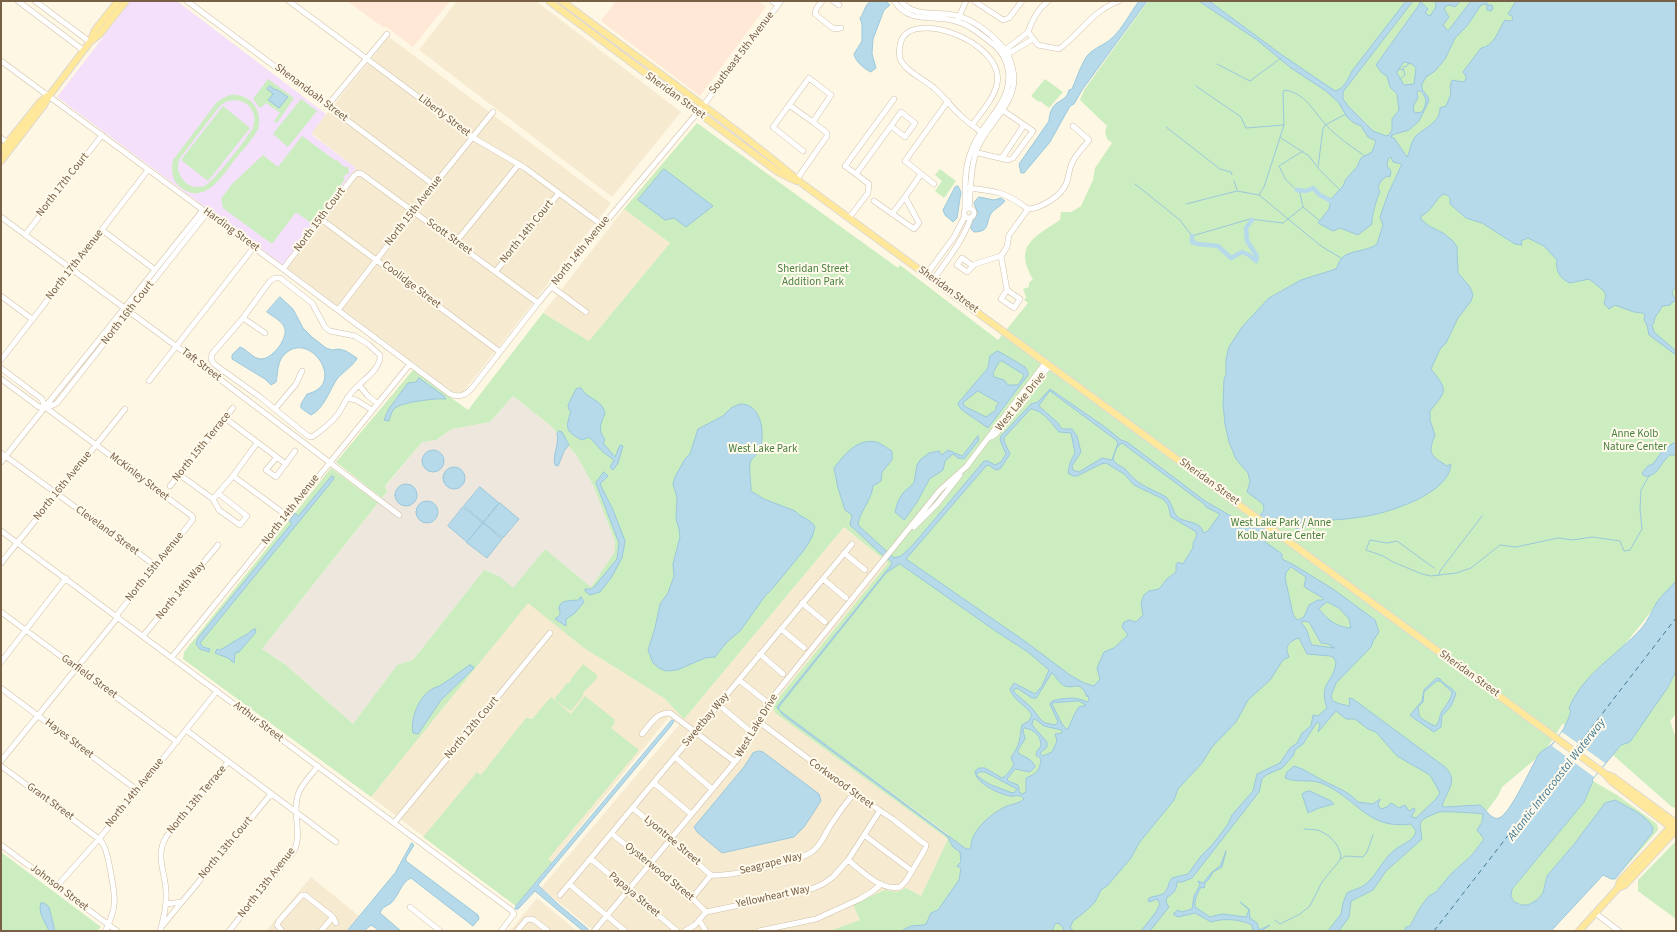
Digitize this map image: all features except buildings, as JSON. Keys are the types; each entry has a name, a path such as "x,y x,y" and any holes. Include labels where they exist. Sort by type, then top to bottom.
{"main road":[{"path":"90,42 95,30 118,1"},
{"path":"1,160 44,105 83,50 100,34 126,1"},
{"path":"550,1 557,3 593,29 599,29"},
{"name":"Sheridan Street","path":"550,1 778,172 804,185"},
{"name":"Sheridan Street","path":"562,1 703,106 804,185 1605,774 1611,781 1674,823 1676,831"},
{"path":"593,34 600,34 632,58 639,59"},
{"path":"1,151 40,102 49,96"},
{"path":"1618,888 1620,880 1674,823"},
{"path":"1579,931 1618,888 1625,885 1676,831"}],"street":[{"path":"18,1 83,50"},
{"path":"35,1 90,42"},
{"name":"Liberty Street","path":"289,1 472,137 479,140 495,152 519,164 602,225"},
{"path":"772,1 779,3"},
{"path":"822,1 816,9 815,14 834,29 841,28"},
{"path":"834,1 839,5"},
{"path":"894,1 901,10 907,14 918,15 944,13 973,23 993,37 1004,53 1014,74 1014,82 1010,99 983,134 973,152 969,170 968,216 965,232 933,280"},
{"path":"902,1 918,15"},
{"path":"958,19 966,1"},
{"path":"974,1 1003,20 1009,18 1022,1"},
{"path":"1004,53 1019,38 1028,32 1032,20 1042,6 1048,1"},
{"path":"1028,32 1038,45 1059,49 1084,24 1110,5 1119,1"},
{"name":"Shenandoah Street","path":"190,2 434,185"},
{"name":"Southeast 5th Avenue","path":"703,106 779,3"},
{"path":"917,28 918,15"},
{"path":"60,33 66,24"},
{"path":"972,125 995,92 998,82 998,75 990,57 967,39 941,29 917,28 905,34 900,42 899,52 901,60 907,69 934,88 959,114 972,125 983,134"},
{"path":"328,105 387,34"},
{"path":"1019,38 1023,44"},
{"path":"1004,53 1033,39"},
{"name":"Harding Street","path":"1,61 254,247 450,394 461,396"},
{"path":"803,151 772,127 809,78 831,95 813,122"},
{"path":"850,219 869,190 869,184 845,166 894,99"},
{"path":"934,184 904,161 948,101"},
{"path":"789,105 827,133 828,136 797,179"},
{"name":"North 14th Avenue","path":"461,396 469,392 538,303 703,106"},
{"path":"973,152 1008,160 1013,158 1033,131 1001,109"},
{"name":"North 15th Avenue","path":"338,310 434,185 493,112"},
{"path":"856,174 901,112 915,123 905,137 891,126"},
{"path":"1002,158 1024,125"},
{"path":"968,188 1001,192 1011,196 1028,209 1036,209 1045,204 1063,190 1067,183 1073,161 1089,140 1073,126"},
{"name":"North 17th Court","path":"25,235 102,135"},
{"path":"1,138 8,143"},
{"path":"456,242 519,164"},
{"name":"North 17th Avenue","path":"1,360 148,170"},
{"name":"Scott Street","path":"358,173 362,174 538,303"},
{"name":"North 15th Court","path":"283,269 354,176 358,173"},
{"path":"892,214 921,174"},
{"name":"North 14th Court","path":"496,272 559,193"},
{"path":"874,201 914,229 920,223 905,197"},
{"path":"926,275 968,216 974,212 967,208"},
{"path":"973,266 1001,256 1007,247 1009,235 1028,209"},
{"name":"North 16th Court","path":"1,462 3,454 45,407 154,269 205,211"},
{"name":"North 16th Court","path":"57,403 129,312 205,211"},
{"name":"Taft Street","path":"1,217 175,346 399,516"},
{"name":"Coolidge Street","path":"321,219 500,352"},
{"path":"102,230 154,269"},
{"path":"149,381 254,247"},
{"path":"1001,256 1007,290"},
{"path":"275,278 280,278 305,296 312,303 320,320 330,331 356,336 378,351 380,361 347,398 336,416 312,437 308,436 214,364 212,354 243,318 270,281 275,278"},
{"path":"552,287 586,312"},
{"path":"1,296 32,319"},
{"path":"243,318 265,333"},
{"name":"North 14th Avenue","path":"172,658 329,462 410,364"},
{"name":"West Lake Drive","path":"903,538 946,494 990,438 1008,412 1048,364"},
{"name":"McKinley Street","path":"1,368 42,399 45,407"},
{"path":"274,409 296,384 302,371"},
{"name":"McKinley Street","path":"1,379 38,407 45,407 56,414 193,518"},
{"path":"359,384 364,392 377,404"},
{"path":"358,401 364,392"},
{"path":"347,398 358,401 372,410"},
{"path":"45,407 52,406 57,403"},
{"path":"56,414 57,403"},
{"name":"North 15th Terrace","path":"170,486 233,408"},
{"name":"North 16th Avenue","path":"1,563 125,409"},
{"path":"225,418 286,464"},
{"path":"213,499 219,494 257,443"},
{"path":"276,457 266,470 276,477 295,451"},
{"name":"Cleveland Street","path":"3,454 156,566"},
{"name":"West Lake Drive","path":"594,931 743,752 751,732 768,704 903,538 940,490 968,465"},
{"path":"180,475 213,499 219,510 240,525 247,516 219,494"},
{"path":"233,476 286,516"},
{"path":"940,490 946,494"},
{"name":"North 15th Avenue","path":"1,761 77,668 193,518"},
{"name":"Arthur Street","path":"1,531 511,910 514,914 501,931"},
{"name":"Sweetbay Way","path":"560,895 852,544"},
{"name":"North 14th Way","path":"144,636 218,545"},
{"path":"844,553 865,570"},
{"path":"1,662 66,578"},
{"path":"823,579 846,598"},
{"path":"802,603 825,622"},
{"name":"Garfield Street","path":"1,612 177,742"},
{"path":"781,629 804,648"},
{"name":"North 12th Court","path":"394,823 550,634"},
{"path":"760,654 783,674"},
{"path":"739,680 768,704"},
{"name":"Hayes Street","path":"1,688 137,790"},
{"name":"North 14th Avenue","path":"57,886 99,839 217,691"},
{"path":"719,705 751,732"},
{"path":"642,734 658,715 663,712 670,713 735,762"},
{"name":"Corkwood Street","path":"758,721 926,845 925,850 912,871"},
{"path":"186,730 336,842"},
{"path":"675,758 712,789"},
{"name":"North 13th Terrace","path":"161,929 166,904 166,891 160,855 161,845 228,762"},
{"name":"Grant Street","path":"1,766 99,839"},
{"name":"North 13th Avenue","path":"229,931 294,851 297,845 298,837 296,812 300,791 318,766"},
{"path":"654,783 691,814"},
{"name":"Seagrape Way","path":"711,875 726,874 801,858 812,851 820,842 839,812 854,793"},
{"name":"North 13th Court","path":"161,929 271,794"},
{"name":"Lyontree Street","path":"633,808 711,875"},
{"name":"Yellowheart Way","path":"706,912 814,888 833,877 848,860 880,812"},
{"name":"Oysterwood Street","path":"612,834 692,898 706,912"},
{"path":"848,860 888,888 900,888 912,871 864,835"},
{"name":"North 14th Avenue","path":"99,839 105,847 114,891 114,905 109,925 105,931"},
{"name":"Johnson Street","path":"1,845 117,931"},
{"name":"Papaya Street","path":"591,859 677,931"},
{"path":"692,898 711,875"},
{"path":"570,884 625,931"},
{"path":"759,931 816,919 860,899 881,884"},
{"path":"282,931 277,925 302,895 305,895 333,918 336,923"},
{"path":"166,904 182,902"},
{"path":"410,907 440,931"},
{"path":"685,931 699,920 706,912"},
{"path":"1595,913 1619,931"},
{"path":"321,931 333,918"},
{"path":"517,931 526,920 530,919 534,920 548,931"},
{"path":"699,920 706,931"}],"shaded area":[{"path":"131,1 177,1 326,114 311,134 356,168 283,265 57,97"},
{"path":"347,1 450,1 413,47 385,26 384,28"},
{"path":"457,1 536,1 681,112 612,197 419,50"},
{"path":"616,1 758,1 766,7 700,96 601,21"},
{"path":"389,37 611,203 464,391 460,393 453,392 283,265 356,168 311,133"},
{"path":"624,209 670,243 589,341 543,313"},
{"path":"513,396 551,426 577,456 593,485 615,541 614,553 591,587 545,549 513,589 499,576 484,570 413,660 397,665 353,724 286,665 262,649 387,492 385,487 422,442 436,440 452,429 490,422"},
{"path":"844,527 888,563 775,701 773,707 775,713 948,839 921,896 906,888 897,892 885,890 860,920 829,931 594,931 541,888 679,725 669,717 516,906 371,797 528,602 584,648 664,698 684,719"},
{"path":"311,877 359,916 346,931 266,931"},
{"path":"537,898 577,931 510,931"}],"green space":[{"name":"West Lake Park / Anne Kolb Nature Center","path":"1148,1 1676,1 1676,581 1617,654 1593,673 1579,692 1567,723 1564,726 1563,723 1545,751 1502,787 1498,796 1483,816 1482,822 1477,830 1484,839 1472,855 1451,874 1436,892 1429,896 1410,926 1406,927 1404,931 829,931 860,920 853,904 885,890 897,892 906,888 921,896 948,839 775,713 773,707 775,702 888,563 844,527 684,719 664,698 584,648 528,603 371,797 183,659 184,652 331,468 378,503 262,649 286,665 353,724 397,665 413,660 484,570 499,576 513,588 545,549 591,587 614,553 615,541 593,485 577,456 551,426 513,396 490,422 452,429 436,440 422,442 385,486 387,492 382,498 336,462 413,370 468,410 543,313 589,341 670,243 624,209 697,123 898,268 900,265 998,340 1028,303 1024,300 1026,297 1023,289 1029,287 1029,283 1033,279 1027,267 1025,258 1026,250 1030,243 1035,237 1060,220 1061,212 1071,212 1081,206 1093,180 1095,168 1112,143 1107,139 1105,131 1107,126 1080,100 1084,90","holes":["780,711 949,835 948,837"]},
{"path":"268,79 294,98 277,123 274,121 280,113 266,103 260,108 253,99"},
{"path":"1045,79 1063,92 1049,108 1031,96"},
{"path":"230,95 237,95 249,100 257,109 259,115 258,129 225,173 212,187 197,193 188,192 179,186 173,178 173,160 217,102","holes":["233,100 244,102 251,108 254,117 253,128 231,158 211,181 200,187 188,185 179,173 178,164 180,158 219,107 225,102"]},
{"path":"301,99 317,111 288,147 273,134"},
{"path":"223,106 250,128 208,181 181,160"},
{"path":"302,136 336,161 337,160 344,167 348,167 349,174 346,174 343,178 345,179 341,185 342,186 314,225 296,212 272,244 223,208 221,199 232,184 263,155 278,167"},
{"path":"940,169 956,181 944,198 935,191 942,181 935,175"},
{"path":"583,664 597,675 597,678 583,693 583,696 571,711 556,701 555,698 567,683 570,683 570,680"},
{"path":"1676,671 1676,714 1670,721 1676,738 1676,808 1672,807 1613,755 1668,687"},
{"path":"585,696 614,719 615,723 611,728 639,750 548,859 552,862 516,906 423,837 477,772 481,775 526,718 532,719 551,697 571,714"},
{"path":"1593,781 1617,795 1657,824 1658,830 1618,876 1651,833 1653,828 1575,843 1547,876 1543,893 1537,900 1528,905 1522,905 1514,902 1511,896 1512,889 1584,802"},
{"path":"1676,841 1676,919 1638,891 1638,880"},
{"path":"1,852 101,927 97,931 1,931"}],"water":[{"path":"871,1 886,1 890,5 884,10 873,39 872,54 876,68 871,72 860,64 854,54 862,41 862,24 860,18 867,4"},
{"path":"1139,1 1147,1 1082,90 1074,104 1070,106 1050,142 1024,173 1021,173 1019,164 1049,121 1053,107 1067,95 1069,90 1072,89 1086,57 1089,53 1109,41 1116,34"},
{"name":"Atlantic Intracoastal Waterway","path":"1199,1 1209,1 1282,55 1335,91 1341,88 1345,83 1352,71 1406,1 1413,1 1343,92 1343,99 1349,107 1373,131 1386,136 1389,135 1392,130 1392,119 1399,110 1397,94 1390,87 1387,76 1382,73 1376,65 1419,5 1420,1 1428,9 1425,13 1430,16 1436,7 1435,1 1460,1 1455,7 1450,5 1446,6 1444,9 1449,17 1443,25 1448,31 1471,1 1486,1 1488,5 1492,5 1493,8 1491,11 1487,10 1487,6 1485,4 1481,5 1467,26 1455,38 1445,59 1435,71 1426,77 1422,84 1422,89 1429,101 1419,121 1409,130 1392,135 1391,137 1394,138 1407,157 1414,138 1435,121 1438,117 1440,108 1446,106 1451,94 1450,87 1452,80 1463,82 1466,79 1466,76 1463,72 1481,48 1486,47 1493,41 1505,20 1513,20 1512,16 1508,14 1516,1 1676,1 1676,287 1672,291 1676,302 1674,301 1670,305 1662,306 1652,325 1654,332 1676,351 1676,355 1649,335 1647,325 1644,320 1645,315 1643,313 1634,312 1615,305 1609,309 1604,304 1606,295 1603,290 1589,279 1570,283 1563,279 1558,271 1557,260 1544,246 1528,238 1521,241 1522,245 1515,244 1482,223 1466,218 1450,204 1450,198 1443,194 1425,214 1421,216 1421,219 1429,226 1443,233 1453,241 1457,247 1458,273 1470,287 1473,295 1471,301 1458,318 1446,343 1440,349 1431,369 1441,382 1443,391 1442,395 1430,411 1430,420 1435,435 1431,451 1434,457 1447,466 1451,464 1448,475 1440,485 1429,493 1415,501 1385,512 1361,517 1311,521 1301,532 1282,518 1276,518 1263,536 1264,541 1282,554 1282,559 1333,589 1375,620 1379,632 1371,647 1336,683 1331,696 1332,700 1337,703 1350,706 1349,698 1353,699 1445,767 1449,772 1452,781 1442,806 1480,805 1494,818 1499,818 1504,815 1515,799 1539,754 1551,745 1561,733 1566,725 1571,711 1569,708 1583,685 1641,629 1657,602 1676,581 1676,671 1668,687 1630,742 1621,745 1592,780 1593,781 1584,802 1512,889 1511,896 1514,902 1522,905 1528,905 1537,900 1543,893 1547,876 1575,843 1605,803 1615,800 1636,812 1650,823 1653,828 1652,833 1615,879 1611,879 1603,875 1551,931 1404,931 1406,927 1410,926 1421,906 1429,896 1436,892 1451,874 1472,855 1484,839 1477,830 1482,822 1483,814 1439,812 1422,820 1420,825 1422,839 1386,871 1373,890 1351,901 1349,917 1339,931 1328,931 1341,914 1347,893 1366,884 1392,852 1411,840 1416,831 1411,824 1396,825 1373,818 1334,789 1321,783 1285,778 1287,772 1294,766 1302,769 1346,792 1358,802 1373,804 1380,799 1378,805 1381,809 1387,807 1391,803 1399,808 1405,805 1409,811 1414,808 1415,810 1411,817 1416,818 1436,799 1440,793 1430,775 1397,756 1376,732 1368,729 1355,719 1346,719 1336,711 1318,732 1320,724 1317,722 1303,744 1295,750 1293,756 1282,768 1266,775 1262,779 1259,792 1192,878 1182,882 1177,882 1175,891 1167,897 1166,902 1169,907 1150,931 1141,931 1156,912 1160,904 1157,899 1149,902 1148,899 1164,893 1167,890 1172,878 1188,874 1228,824 1232,815 1253,791 1257,774 1280,763 1290,748 1297,743 1302,733 1311,726 1313,715 1318,716 1327,708 1324,693 1325,687 1335,669 1336,662 1333,657 1330,656 1307,654 1299,638 1289,644 1287,650 1289,657 1283,660 1270,680 1248,700 1236,722 1212,747 1202,763 1178,789 1174,800 1139,843 1131,858 1108,885 1101,890 1095,902 1073,921 1070,928 1074,931 1063,931 1063,927 1058,923 1055,924 1052,931 901,931 911,926 926,924 931,913 938,910 959,880 961,868 957,866 961,862 960,852 953,847 947,836 783,715 780,710 966,849 970,849 972,838 987,819 1007,806 1024,799 1019,796 1005,795 988,787 979,780 976,775 975,771 979,768 985,768 1002,778 1009,772 1014,764 1011,758 1017,748 1022,725 1029,721 1032,715 1013,696 1010,689 1014,683 1035,694 1042,686 1049,670 1028,652 900,564 886,573 778,709 777,707 892,564 891,561 850,525 852,515 845,510 834,468 847,453 857,445 869,441 876,442 892,451 892,460 882,472 881,481 873,486 870,497 860,516 858,525 894,558 901,556 912,546 984,461 988,461 995,465 1001,462 1006,454 1000,440 1001,436 1031,404 1038,402 1050,389 1105,427 1121,440 1127,442 1205,501 1231,516 1246,528 1252,527 1264,510 1263,504 1247,492 1250,482 1248,473 1236,459 1229,442 1225,424 1223,404 1224,380 1229,347 1242,327 1269,298 1301,280 1336,269 1340,260 1345,255 1373,247 1377,244 1383,225 1380,217 1388,194 1402,164 1393,162 1391,157 1388,159 1387,166 1391,171 1390,177 1387,176 1381,181 1378,187 1380,192 1374,208 1372,224 1358,235 1340,228 1333,231 1318,223 1329,209 1331,199 1357,167 1361,158 1372,152 1376,141 1368,137 1361,126 1354,123 1347,117 1339,103 1326,91 1291,68 1257,40","holes":["1404,62 1412,64 1416,68 1414,84 1404,85 1397,73","1420,91 1426,101 1422,112 1415,113 1413,107 1418,98 1417,93","1050,391 1116,440 1118,443 1112,460 1102,458 1079,472 1073,470 1072,466 1081,452 1077,436 1072,429 1063,429 1059,426 1059,424 1039,406","1031,409 1035,410 1047,418 1059,432 1071,433 1075,453 1070,463 1068,473 1073,476 1077,476 1106,463 1124,474 1134,485 1163,499 1168,505 1171,517 1195,531 1197,535 1193,543 1193,548 1183,564 1178,562 1176,565 1176,572 1167,579 1159,589 1149,591 1144,595 1141,603 1143,615 1136,622 1129,620 1124,622 1122,627 1128,635 1114,648 1104,652 1097,668 1100,679 1094,686 1084,683 1070,675 1026,642 906,559 986,466 989,465 997,470 1001,468 1010,454 1004,438","1122,443 1206,507 1220,514 1208,531 1203,533 1202,529 1197,524 1179,518 1166,497 1144,486 1113,459 1116,449","1291,567 1306,577 1304,586 1306,588 1323,598 1323,600 1318,600 1309,605 1304,617 1298,620 1293,614 1285,578 1286,573","1327,602 1339,608 1349,619 1351,628 1341,626 1326,616 1319,609","1303,621 1309,622 1321,643 1328,644 1335,648 1312,645 1306,629 1302,624","1052,673 1063,685 1070,687 1079,686 1082,688 1087,697 1088,695 1089,700 1087,702 1070,698 1052,701 1050,704 1058,722 1055,725 1045,723 1041,720 1031,707 1015,693 1013,690 1017,688 1032,698 1036,698","1079,701 1086,705 1079,707 1068,729 1066,729 1052,704 1053,703","1034,719 1044,726 1062,730 1062,733 1055,734 1057,741 1052,752 1043,756 1040,753 1047,747 1047,742 1032,725","1025,728 1032,730 1039,736 1041,746 1036,755 1041,759 1040,766 1037,772 1026,778 1026,792 1022,794 1019,792 1018,785 1008,781 1007,779 1015,769 1030,772 1035,767 1030,760 1018,753 1018,750 1025,739 1023,730","978,772 985,772 1017,789 1012,793 989,784 977,776"]},
{"path":"270,86 288,97 279,108 268,100 273,94 267,89"},
{"path":"664,169 713,206 686,227 674,218 665,220 638,200"},
{"path":"958,186 961,192 957,218 953,222 945,215 943,210 955,187"},
{"path":"979,197 994,200 1001,198 1005,201 992,212 987,226 983,230 974,232 971,229 971,224 978,213 974,203"},
{"path":"280,297 293,309 303,328 312,337 326,348 346,351 357,358 354,363 337,379 320,408 311,415 301,408 301,404 307,394 319,389 324,380 324,371 320,361 313,353 304,348 294,349 284,355 279,364 276,382 271,385 265,379 232,359 232,355 240,347 258,359 270,356 278,348 284,338 285,329 280,321 267,312"},
{"path":"998,351 1025,367 1028,375 988,428 962,410 958,405 988,368 990,356","holes":["1002,361 1023,374 1024,376 1018,385 1008,385 1004,380 994,377 993,373 999,362","978,391 999,403 996,406 996,410 986,417 964,406 963,403"]},
{"path":"419,378 446,399 435,399 403,404 394,409 389,421 384,420 388,410 408,383 416,382"},
{"path":"581,388 604,409 605,414 600,427 601,433 605,440 603,443 615,457 620,445 623,446 618,463 613,470 610,467 614,460 603,452 589,437 582,440 569,431 568,421 571,411 569,410 568,405 576,389"},
{"path":"740,404 747,405 758,414 762,429 759,451 750,463 751,491 764,499 795,511 811,522 815,527 812,537 805,549 765,596 740,631 727,642 715,657 705,658 677,670 666,671 653,663 648,650 655,628 660,604 668,593 674,576 673,564 680,537 676,519 677,497 673,484 675,477 685,459 690,454 698,429 723,416 731,408"},
{"path":"559,431 562,432 569,445 564,451 558,466 555,465 554,461 558,441 557,434"},
{"path":"978,436 979,440 964,459 958,458 953,454 945,461 943,470 930,478 917,502 904,520 895,512 898,501 903,493 914,483 917,465 920,460 929,453 939,451 942,455 948,450 962,456"},
{"path":"1676,443 1676,455 1670,455 1653,475 1644,476 1642,473 1648,466 1653,464 1664,449"},
{"path":"433,450 441,453 444,461 441,469 433,472 425,469 422,461 425,453"},
{"path":"454,467 462,470 465,478 462,486 454,489 446,486 443,478 446,470"},
{"path":"604,472 608,476 600,484 613,510 625,541 622,558 611,578 600,592 590,595 585,591 585,589 591,589 594,587 617,559 619,543 596,483"},
{"path":"332,476 334,477 333,480 200,643 203,647 210,649 209,652 200,649 196,644 198,638 292,523 289,521 295,513 298,516"},
{"path":"406,484 414,487 417,495 414,503 406,506 398,503 395,495 398,487"},
{"path":"480,487 499,503 483,522 464,506"},
{"path":"427,501 435,504 438,512 435,520 427,523 419,520 416,512 419,504"},
{"path":"500,503 519,519 503,538 484,523"},
{"path":"463,507 483,523 467,542 448,526"},
{"path":"483,523 502,539 487,558 467,543"},
{"path":"581,597 584,602 575,613 566,619 566,626 555,619 560,615 559,609 563,602 578,600"},
{"path":"255,629 256,632 239,652 235,653 234,663 228,658 215,653 217,649 220,650"},
{"path":"470,665 474,667 473,669 441,700 418,734 413,733 412,727 414,715 419,702 423,697 432,689 440,686"},
{"path":"1437,678 1456,694 1451,706 1442,716 1441,727 1434,732 1410,715 1422,701 1424,690","holes":["1437,681 1440,681 1452,692 1436,726 1420,717 1418,707 1423,702 1424,692"]},
{"path":"672,720 674,721 671,726 538,885 588,929 587,931 583,931 535,891 518,909 515,909 516,906"},
{"path":"759,751 763,752 819,794 821,801 804,827 794,837 722,853 697,832 694,827 744,767 753,753"},
{"path":"1310,791 1331,801 1334,804 1308,813 1302,794"},
{"path":"412,843 414,845 406,858 406,861 478,915 479,919 473,926 411,878 402,886 394,900 383,908 380,913 401,931 380,931 371,925 364,931 347,931 395,873"},
{"path":"1226,851 1222,867 1213,872 1205,883 1204,888 1201,887 1196,899 1195,907 1210,917 1222,914 1246,917 1249,910 1240,902 1249,909 1250,918 1257,923 1259,930 1270,925 1261,931 1253,931 1252,925 1237,920 1221,920 1211,922 1195,913 1178,917 1173,914 1178,910 1182,912 1192,909 1194,896 1200,885 1198,881 1203,883 1212,872 1220,866"},
{"path":"41,903 44,903 49,907 55,931 49,931 41,914"}],"pier":[{"path":"1562,732 1605,763 1594,777 1552,746"}],"waterway":[{"path":"1217,64 1250,81 1281,58"},
{"path":"1400,79 1405,75 1403,67 1407,66 1409,63"},
{"path":"1399,69 1403,70"},
{"path":"1196,86 1241,117 1246,128 1284,125"},
{"path":"1259,195 1264,187 1284,125 1284,90 1292,92 1304,99 1330,129 1365,156"},
{"path":"1318,167 1323,129 1325,125 1346,114"},
{"path":"1166,127 1220,169 1231,172 1232,175"},
{"path":"1281,138 1309,156 1318,168 1340,190"},
{"path":"1303,151 1279,166 1286,180 1300,193 1303,207 1320,221"},
{"path":"1234,181 1237,190"},
{"path":"1135,184 1180,220 1192,236 1250,219 1283,223 1303,207"},
{"path":"1297,190 1306,191 1313,188 1320,195 1331,201"},
{"path":"1186,204 1237,191 1259,195 1321,246 1341,258"},
{"path":"1192,236 1192,242 1218,246 1231,258 1242,252 1249,255 1256,261 1257,256 1247,241 1246,228 1252,220"},
{"path":"1434,568 1397,541 1387,543 1370,540 1366,550 1422,574 1431,576 1456,573 1471,568 1500,545 1516,547 1558,538 1573,540 1592,537 1620,541 1624,551 1630,550 1642,529 1640,509 1641,490 1649,476"},
{"path":"1439,575 1440,571 1482,516"},
{"path":"1275,920 1280,924 1300,914 1310,906 1322,882 1340,860 1341,855 1337,845 1329,836 1318,830 1304,829"},
{"path":"1341,859 1345,856 1363,857 1367,852 1373,835"}],"ferry route":[{"path":"1575,749 1676,618"},
{"path":"1434,931 1572,753"}],"park label":[{"name":"Sheridan Street Addition Park","path":"813,276"},
{"name":"Anne Kolb Nature Center","path":"1635,441"},
{"name":"West Lake Park","path":"763,450"}]}
